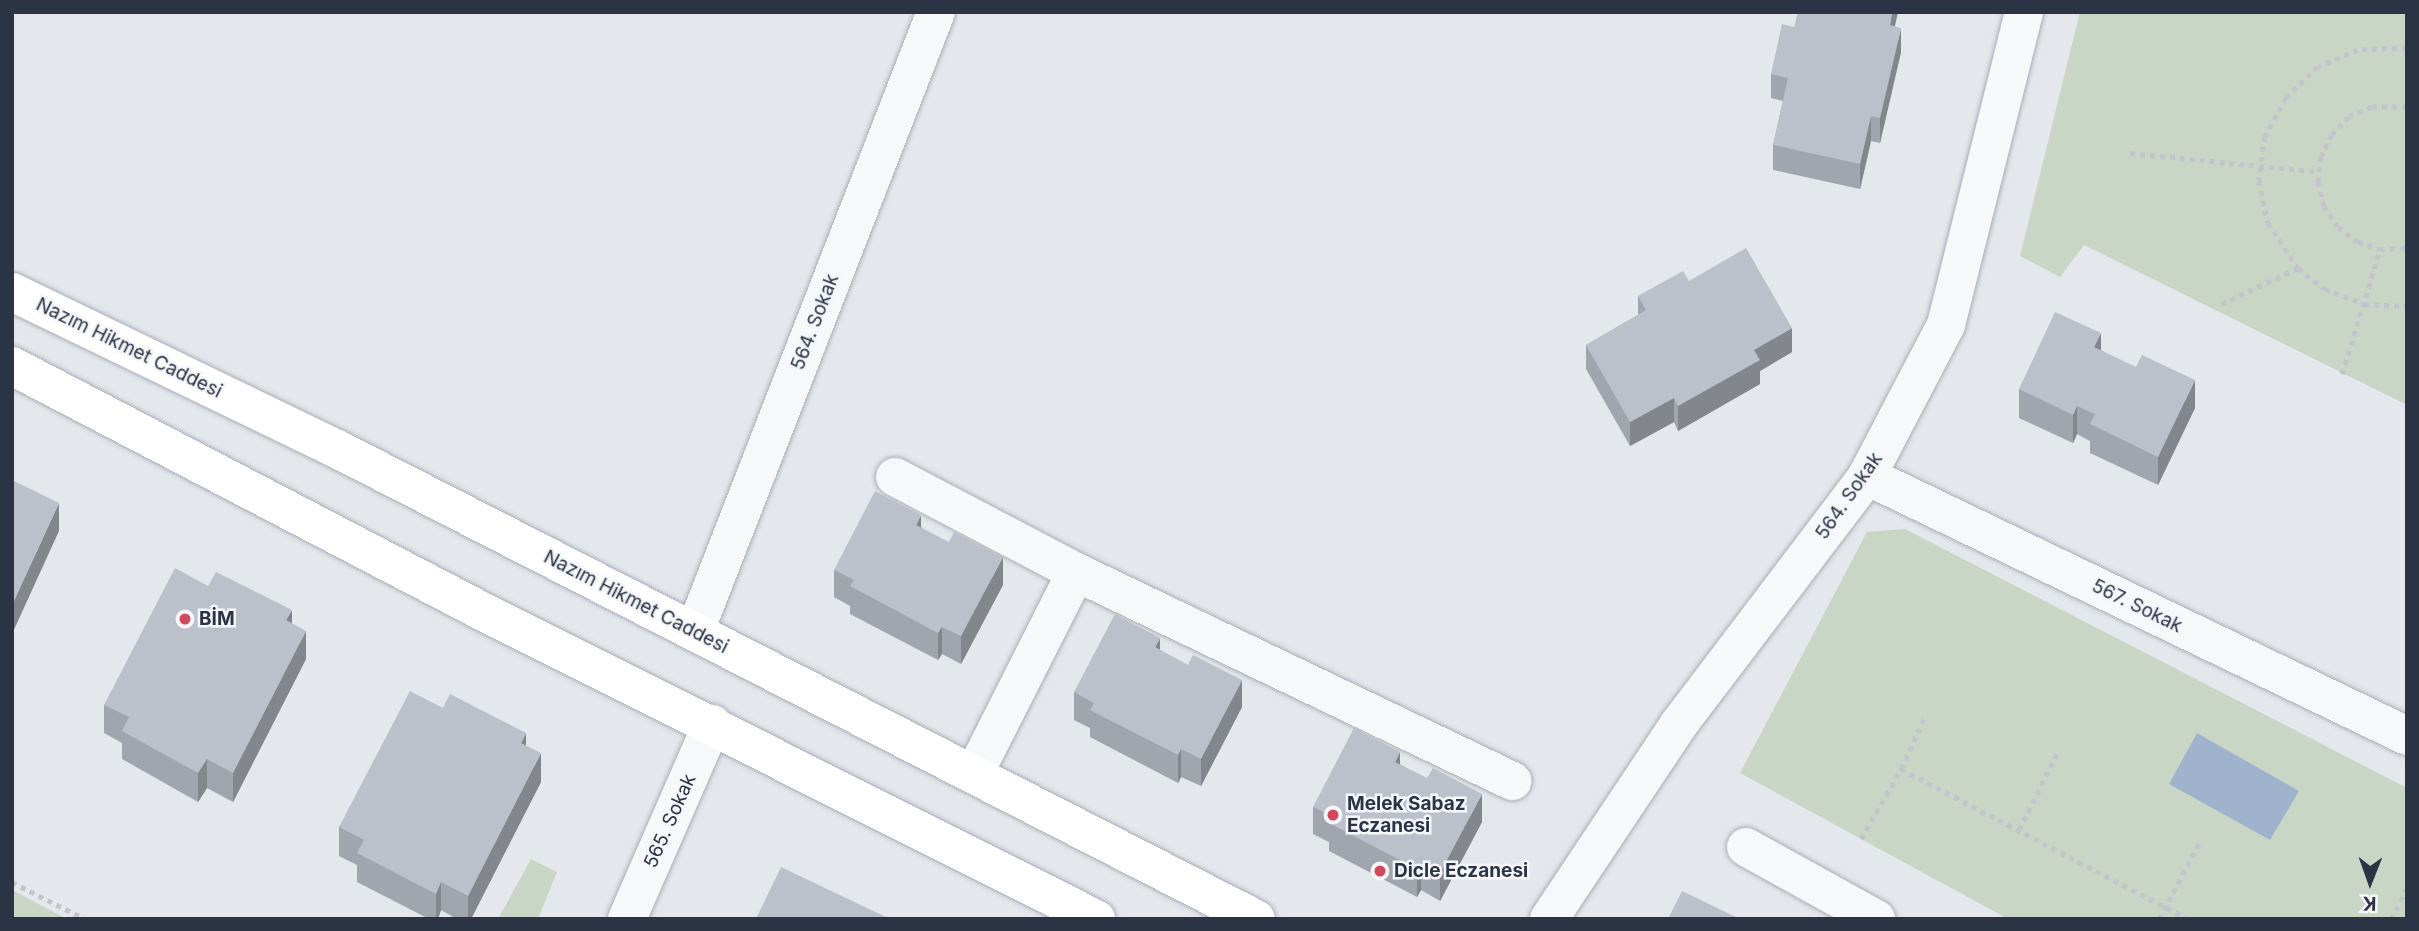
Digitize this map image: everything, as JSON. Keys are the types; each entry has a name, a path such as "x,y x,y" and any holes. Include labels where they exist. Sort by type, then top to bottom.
{"main road":[{"name":"Nazım Hikmet Caddesi","path":"12,292 337,449 1256,919"},
{"path":"12,366 474,607 712,724 1096,919"}],"street":[{"name":"564. Sokak","path":"695,632 935,12"},
{"name":"564. Sokak","path":"1549,919 1679,724 1867,476 1946,325 2024,12"},
{"name":"567. Sokak","path":"1867,476 2407,736"},
{"path":"895,477 1076,572 1513,781"},
{"path":"974,774 1076,572"},
{"name":"565. Sokak","path":"627,919 712,724"},
{"path":"1746,847 1875,919"}],"path":[{"path":"2407,48 2358,50 2318,67 2286,98 2265,137 2259,181 2268,223 2298,268 2325,289 2364,304 2407,306"},
{"path":"2407,107 2372,107 2349,117 2332,135 2320,158 2318,182 2324,206 2337,227 2358,242 2380,249 2407,248"},
{"path":"2130,153 2319,172"},
{"path":"2343,373 2380,249"},
{"path":"2221,304 2298,268"},
{"path":"1861,839 1901,769 1925,716"},
{"path":"2019,830 2057,753"},
{"path":"1901,769 2188,919"},
{"path":"2159,919 2199,843"},
{"path":"12,882 85,919"},
{"path":"2391,919 2407,889"}],"green space":[{"path":"2080,12 2407,12 2407,405 2084,245 2060,277 2020,256"},
{"path":"1905,529 2407,788 2407,919 2008,919 1740,773 1867,532"},
{"path":"531,859 557,872 538,919 498,919"},
{"path":"12,890 67,919 12,919"}],"water":[{"path":"2197,733 2299,791 2270,840 2169,784"}],"building":[{"path":"1798,12 1892,12 1890,25 1901,28 1880,118 1871,116 1860,164 1773,145 1788,78 1771,74 1782,24 1794,27"},
{"path":"1746,248 1792,328 1754,350 1760,360 1678,406 1674,398 1630,422 1586,345 1646,310 1638,296 1683,271 1689,281"},
{"path":"2055,312 2101,333 2094,347 2136,367 2142,355 2195,380 2158,457 2090,424 2095,414 2077,406 2073,415 2019,389"},
{"path":"12,480 59,503 12,605"},
{"path":"875,491 921,515 916,525 949,542 954,532 1003,557 961,636 942,627 938,633 850,586 854,580 834,570"},
{"path":"175,568 208,586 216,572 292,610 286,620 306,631 233,773 207,759 198,773 122,731 129,717 104,705"},
{"path":"1115,614 1160,638 1155,647 1188,665 1193,655 1242,680 1201,759 1181,749 1178,755 1090,710 1094,703 1074,692"},
{"path":"410,691 443,708 450,694 526,733 521,743 541,753 468,896 441,882 436,894 357,853 364,840 339,827"},
{"path":"1354,728 1400,752 1395,762 1427,778 1433,768 1482,794 1440,873 1421,863 1417,869 1329,823 1333,817 1313,807"},
{"path":"781,867 890,919 756,919"},
{"path":"1682,891 1740,919 1668,919"}],"place":[{"name":"BİM","path":"185,619"},
{"name":"Melek Sabaz Eczanesi","path":"1333,815"},
{"name":"Dicle Eczanesi","path":"1380,871"}]}
